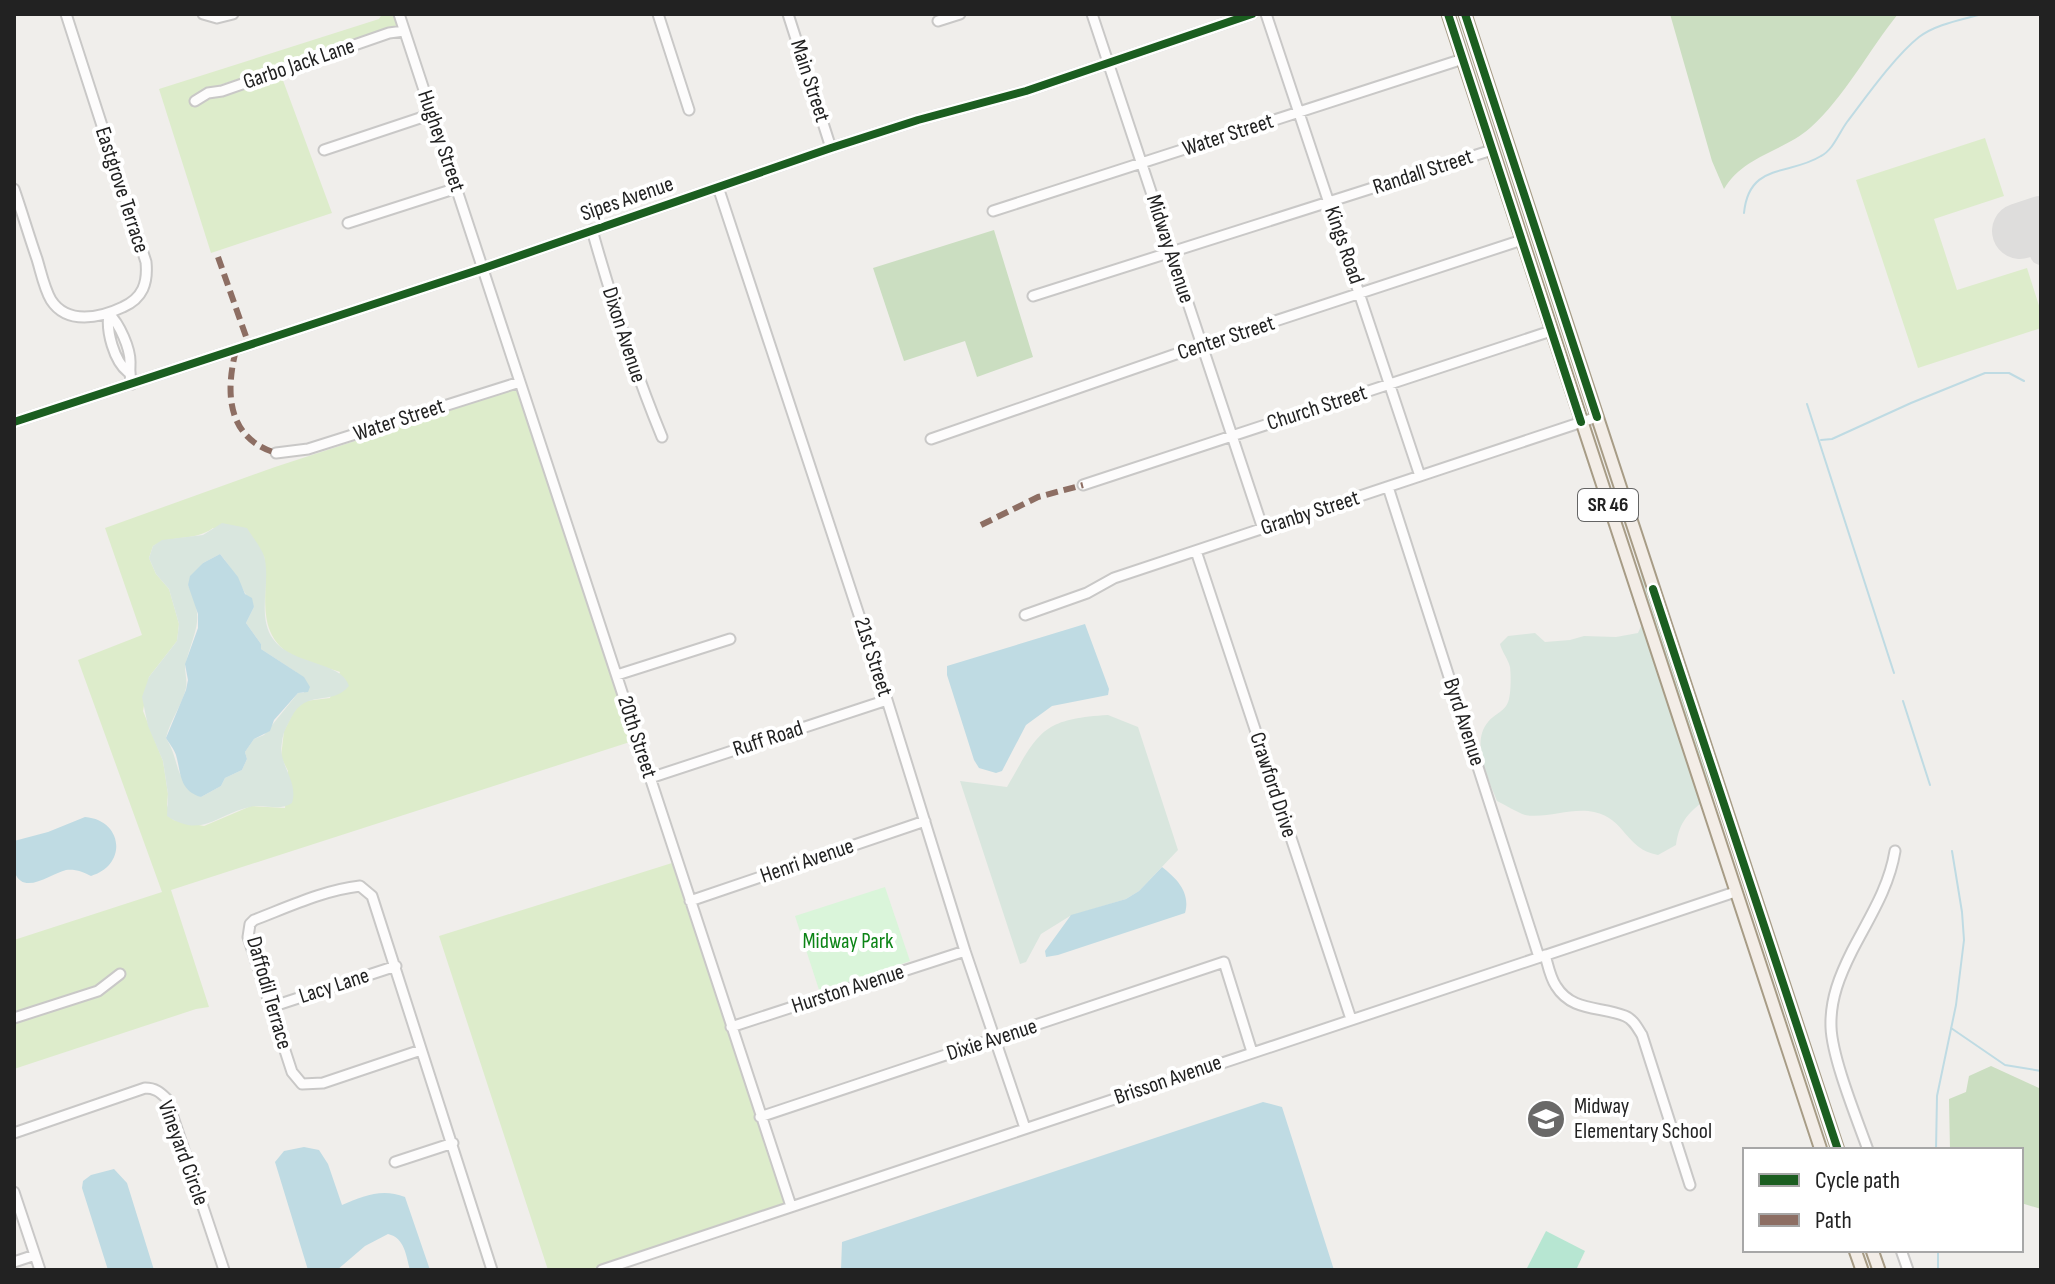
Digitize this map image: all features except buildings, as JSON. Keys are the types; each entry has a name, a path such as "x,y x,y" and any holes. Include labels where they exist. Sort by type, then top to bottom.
{"main road":[{"name":"SR 46","path":"1448,14 1820,1148"},
{"name":"SR 46","path":"1465,14 1837,1148"},
{"path":"1492,150 1506,159 1532,238 1544,255"}],"street":[{"name":"Eastgrove Terrace","path":"66,14 146,262 147,274 140,296 109,314"},
{"path":"203,14 217,18 233,14"},
{"name":"Hughey Street","path":"399,14 484,268"},
{"path":"658,14 689,110"},
{"name":"Main Street","path":"788,14 831,148"},
{"path":"938,21 960,14"},
{"name":"Midway Avenue","path":"1092,14 1263,529"},
{"name":"Sipes Avenue","path":"14,422 484,268 831,148 918,120 1026,91 1252,14"},
{"name":"Kings Road","path":"1266,14 1420,476"},
{"name":"Garbo Jack Lane","path":"195,101 208,93 222,91 389,33 404,31"},
{"name":"Water Street","path":"993,211 1463,59"},
{"path":"324,150 432,114"},
{"name":"Randall Street","path":"1033,296 1492,150"},
{"name":"21st Street","path":"718,187 1025,1128"},
{"path":"348,223 457,188"},
{"path":"14,189 52,302 72,316 109,314"},
{"name":"Dixon Avenue","path":"592,230 641,386 662,437"},
{"name":"Center Street","path":"931,439 1202,345 1522,240"},
{"name":"20th Street","path":"484,268 791,1206"},
{"path":"109,314 117,322 126,346 131,362 128,372"},
{"path":"109,314 107,325 120,366 128,372 132,384"},
{"name":"Church Street","path":"1083,485 1551,331"},
{"path":"115,350 126,346"},
{"name":"Water Street","path":"276,453 308,449 520,382"},
{"name":"Granby Street","path":"1025,615 1087,593 1114,578 1597,417"},
{"name":"Byrd Avenue","path":"1388,487 1542,956 1555,985 1566,997 1584,1008 1625,1016 1634,1022 1642,1035 1690,1185"},
{"name":"Crawford Drive","path":"1196,551 1351,1019"},
{"path":"617,675 730,639"},
{"name":"Ruff Road","path":"650,778 887,700"},
{"name":"Henri Avenue","path":"690,901 925,821"},
{"path":"1867,1148 1832,1036 1833,1003 1841,974 1881,899 1895,851"},
{"name":"Daffodil Terrace","path":"421,1050 323,1083 302,1084 292,1072 248,937 250,924 288,907 348,887 360,886 372,896 492,1270"},
{"name":"Brisson Avenue","path":"602,1270 1735,892"},
{"name":"Hurston Avenue","path":"731,1027 965,951"},
{"name":"Dixie Avenue","path":"760,1117 1224,962 1252,1052"},
{"name":"Lacy Lane","path":"271,1007 396,966"},
{"path":"14,1018 98,991 120,974"},
{"name":"Vineyard Circle","path":"14,1133 145,1088 160,1092 167,1099 224,1270"},
{"path":"395,1162 453,1143"},
{"path":"14,1192 40,1270"},
{"path":"14,1262 35,1255"}],"green space":[{"path":"382,14 394,14 398,28 207,89 189,100 194,107 209,97 281,75 332,213 211,253 159,89 379,19"},
{"path":"1670,14 1898,14 1822,116 1800,136 1742,169 1724,189 1712,161"},
{"path":"1985,138 2004,196 1934,219 1957,290 2027,268 2041,312 2041,328 1918,368 1856,180"},
{"path":"994,230 1033,357 977,377 965,341 904,361 873,268"},
{"path":"518,388 633,741 171,890 209,1007 14,1069 14,1023 99,995 126,974 121,968 96,987 14,1014 14,940 162,892 78,660 142,635 105,528 275,467","holes":["213,528 264,556 266,613 274,638 297,658 340,672 330,698 305,701 296,707 284,731 281,757 288,771 285,808 251,806 204,826 173,820 167,805 163,761 143,711 149,677 177,641 179,624 169,589 156,574 149,558 153,546"]},
{"path":"672,863 785,1203 589,1270 548,1270 439,936"},
{"name":"Midway Park","path":"885,887 910,961 820,993 795,916"},
{"path":"1991,1066 2041,1089 2041,1209 2023,1204 2023,1148 1950,1148 1949,1099 1966,1092 1969,1076"},
{"path":"1546,1231 1585,1251 1576,1270 1526,1270"}],"shaded area":[{"path":"222,523 247,528 265,560 266,621 273,639 291,654 337,672 349,686 334,696 304,703 287,726 281,750 293,787 292,803 282,807 250,807 209,823 190,825 167,816 168,794 163,761 148,726 142,697 149,677 177,641 179,624 169,589 156,574 149,558 153,546 162,540 203,535","holes":["220,554 254,607 246,623 261,644 261,649 296,672 304,693 298,693 264,735 254,739 245,752 247,759 242,770 225,778 221,786 201,797 181,776 166,738 185,692 185,666 197,624 196,607 188,585 203,563"]},
{"path":"1639,562 1714,791 1709,796 1645,602"},
{"path":"1642,624 1701,803 1684,821 1676,845 1658,855 1639,847 1613,821 1594,812 1525,815 1497,801 1481,751 1483,731 1509,699 1510,667 1500,644 1508,636 1535,633 1545,642 1584,636 1616,637 1638,633"},
{"path":"1108,715 1138,727 1178,850 1139,891 1126,899 1070,916 1041,934 1026,962 1020,964 960,781 1007,787 1027,753 1045,732 1069,720"}],"water":[{"path":"220,554 238,577 245,594 252,598 254,607 246,623 261,644 261,649 304,677 310,687 308,692 298,693 274,720 270,731 254,739 245,752 247,759 242,770 225,778 221,786 201,797 185,786 175,753 166,738 186,690 185,664 198,628 198,614 188,585 190,576 203,563"},
{"path":"1085,624 1109,689 1108,695 1052,706 1026,725 1002,771 996,773 979,768 947,675 947,666"},
{"path":"85,817 98,820 113,834 116,844 111,863 91,876 66,870 31,883 19,880 13,866 14,841"},
{"path":"1162,867 1184,892 1185,913 1046,957 1045,951 1071,915 1126,899 1139,891"},
{"path":"1263,1102 1282,1107 1334,1270 841,1270 842,1242"},
{"path":"304,1147 319,1150 328,1164 342,1205 380,1193 405,1197 430,1270 410,1270 401,1243 388,1234 365,1246 337,1270 308,1270 275,1162 284,1151"},
{"path":"114,1169 127,1183 154,1270 108,1270 82,1188 83,1181 91,1175"}],"waterway":[{"path":"1744,213 1747,197 1762,178 1809,162 1829,150 1881,77 1919,37 1941,26 1982,14"},
{"path":"1821,440 1832,439 1985,373 2009,373 2024,381"},
{"path":"1807,404 1894,673"},
{"path":"1903,701 1930,785"},
{"path":"1936,1148 1937,1096 1956,1005 1964,940 1952,851"},
{"path":"1951,1028 2005,1065 2041,1071"},
{"path":"1938,1252 1938,1270"}],"taxiway":[{"path":"2032,227 2041,254"}],"runway":[{"path":"2020,231 2041,224"}],"marked path":[{"path":"218,257 249,345"},
{"path":"236,350 231,398 239,425 248,437 276,453"},
{"path":"981,525 1038,497 1083,485"}],"cycle path":[{"path":"14,422 484,268 831,148 918,120 1026,91 1252,14"},
{"path":"1448,14 1581,422"},
{"path":"1465,14 1597,417"},
{"path":"1653,589 1837,1148"}],"place":[{"name":"Midway Elementary School","path":"1546,1119"}]}
